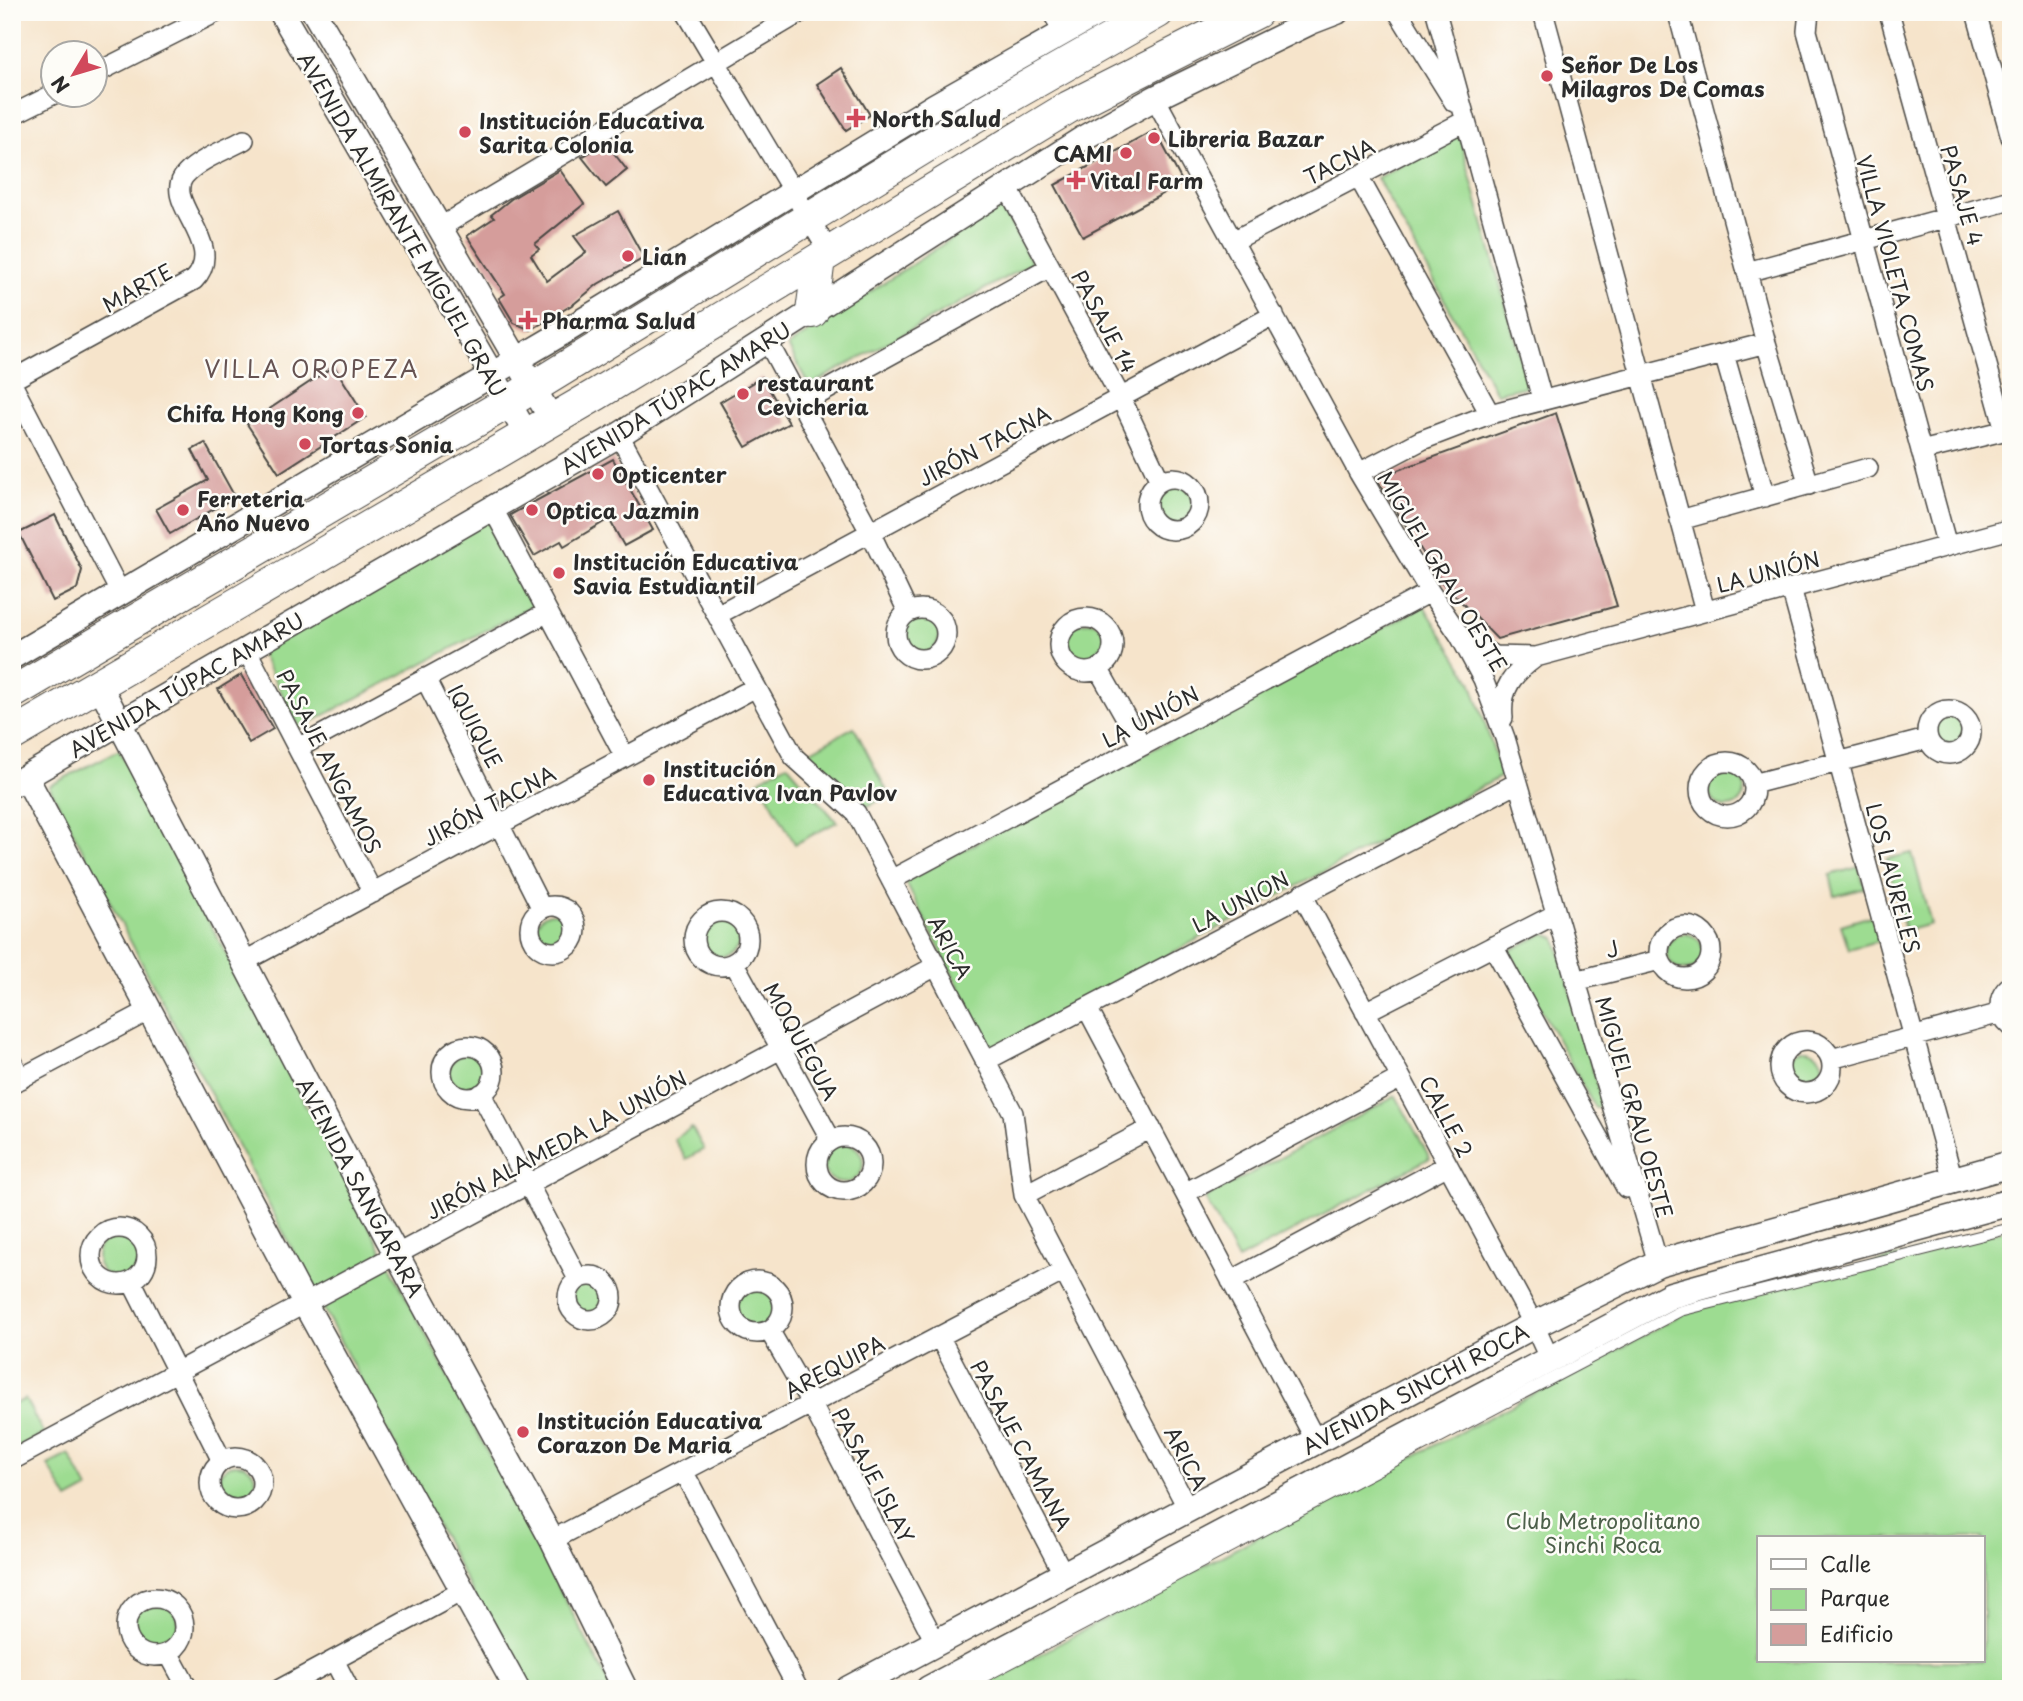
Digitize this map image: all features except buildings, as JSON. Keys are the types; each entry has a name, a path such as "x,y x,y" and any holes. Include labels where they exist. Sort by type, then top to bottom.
{"highway":[{"path":"12,693 519,395 801,204 1158,12"},
{"name":"AVENIDA TÚPAC AMARU","path":"12,735 539,428 1069,107 1257,12"},
{"path":"813,312 824,255"}],"main road":[{"name":"AVENIDA SINCHI ROCA","path":"849,1689 1534,1325 1658,1263 2011,1164"},
{"name":"AVENIDA SINCHI ROCA","path":"929,1689 1029,1645 1671,1295 2011,1202"}],"street":[{"path":"108,67 217,12"},
{"name":"AVENIDA ALMIRANTE MIGUEL GRAU","path":"281,12 490,374 519,395 539,428"},
{"name":"AVENIDA ALMIRANTE MIGUEL GRAU","path":"314,12 516,360 519,395"},
{"path":"685,12 801,204 824,255"},
{"path":"439,228 801,12"},
{"path":"12,657 490,374 801,204 1058,22 1100,12"},
{"name":"AVENIDA TÚPAC AMARU","path":"19,781 619,435 768,342 1006,185 1155,98 1311,22 1338,12"},
{"path":"1398,12 1465,121"},
{"path":"1436,12 1542,399"},
{"path":"1543,12 1705,611"},
{"name":"VILLA VIOLETA COMAS","path":"1809,12 1807,31 1947,546"},
{"name":"PASAJE 4","path":"1889,12 2008,430"},
{"path":"1976,12 2011,137"},
{"path":"1679,17 1766,343 1809,485"},
{"name":"MIGUEL GRAU OESTE","path":"1155,98 1359,473 1483,678 1504,738 1658,1263"},
{"path":"12,115 38,102"},
{"name":"TACNA","path":"1233,241 1465,121"},
{"name":"MARTE","path":"12,382 194,280 205,264 205,250 181,198 181,181 188,172 244,140"},
{"path":"1359,176 1490,414"},
{"name":"PASAJE 14","path":"1006,185 1121,397 1160,481"},
{"path":"1747,272 2011,200"},
{"path":"801,404 1050,267"},
{"name":"JIRÓN TACNA","path":"716,615 1273,316"},
{"path":"768,342 870,532 908,612"},
{"path":"1359,473 1422,440 1490,414 1766,343"},
{"path":"1724,354 1765,497"},
{"path":"12,382 121,594"},
{"path":"1921,452 2008,430"},
{"name":"ARICA","path":"619,435 794,757 856,813 1013,1113 1024,1195 1188,1509"},
{"path":"1681,520 1868,468"},
{"path":"492,507 625,757"},
{"name":"LA UNIÓN","path":"1460,636 1494,656 1536,657 2011,528"},
{"name":"LOS LAURELES","path":"1791,588 1953,1180"},
{"name":"LA UNIÓN","path":"891,880 1430,592"},
{"path":"298,748 548,612"},
{"name":"PASAJE ANGAMOS","path":"246,649 373,893"},
{"name":"LA UNIÓN","path":"1504,738 1501,705 1505,687 1515,672 1536,657"},
{"path":"1099,670 1143,746"},
{"name":"IQUIQUE","path":"425,678 502,824 542,909"},
{"name":"AVENIDA SANGARARA","path":"99,684 396,1255 552,1540 625,1689"},
{"name":"JIRÓN TACNA","path":"243,962 756,687"},
{"path":"1753,784 1927,738"},
{"path":"19,781 150,1010 305,1304 517,1689"},
{"name":"LA UNION","path":"985,1061 1517,783"},
{"name":"CALLE 2","path":"1302,894 1534,1325 1550,1360"},
{"path":"1365,1012 1556,914"},
{"path":"1493,946 1644,1220"},
{"name":"J","path":"1575,981 1660,960"},
{"name":"MOQUEGUA","path":"734,964 831,1140"},
{"name":"JIRÓN ALAMEDA LA UNIÓN","path":"12,1460 936,966"},
{"path":"1831,1059 1913,1035 2006,1020 2001,996 2011,985"},
{"path":"1087,1008 1316,1441"},
{"path":"15,1074 150,1010"},
{"path":"1185,1193 1401,1078"},
{"path":"481,1094 578,1279"},
{"path":"1024,1195 1151,1128"},
{"path":"1231,1281 1448,1166"},
{"name":"AREQUIPA","path":"552,1540 1064,1270"},
{"path":"132,1282 222,1461"},
{"name":"PASAJE ISLAY","path":"769,1330 811,1404 936,1643"},
{"name":"PASAJE CAMANA","path":"939,1336 1064,1575"},
{"path":"683,1471 798,1689"},
{"path":"279,1689 464,1590"},
{"path":"169,1654 188,1689"},
{"path":"334,1660 349,1689"}],"lane":[{"path":"961,1689 1029,1645 1680,1311 2011,1228"}],"green space":[{"path":"1459,135 1528,386 1496,393 1377,178"},
{"path":"1001,206 1032,263 809,386 788,346"},
{"path":"1172,483 1187,489 1193,504 1187,519 1172,525 1157,519 1151,504 1157,489"},
{"path":"487,514 534,605 300,728 257,647"},
{"path":"1424,606 1471,681 1502,776 991,1050 905,881"},
{"path":"920,616 934,621 939,635 934,649 920,654 906,649 901,635 906,621"},
{"path":"1087,622 1103,629 1110,645 1103,661 1087,668 1071,661 1064,645 1071,629"},
{"path":"1949,717 1960,721 1964,732 1960,743 1949,747 1938,743 1934,732 1938,721"},
{"path":"854,727 889,795 866,807 809,752"},
{"path":"119,750 612,1689 523,1689 49,786"},
{"path":"787,764 837,822 795,844 759,780"},
{"path":"1727,771 1740,776 1745,789 1740,802 1727,807 1714,802 1709,789 1714,776"},
{"path":"1912,853 1931,924 1905,931 1887,859"},
{"path":"1859,867 1865,888 1835,896 1830,875"},
{"path":"553,913 565,918 570,930 565,942 553,947 541,942 536,930 541,918"},
{"path":"1874,915 1881,940 1849,949 1841,925"},
{"path":"721,921 734,926 739,939 734,952 721,957 708,952 703,939 708,926"},
{"path":"1545,933 1556,938 1602,1104 1595,1108 1509,951"},
{"path":"1685,934 1698,939 1703,952 1698,965 1685,970 1672,965 1667,952 1672,939"},
{"path":"1805,1050 1818,1055 1823,1068 1818,1081 1805,1086 1792,1081 1787,1068 1792,1055"},
{"path":"467,1054 480,1059 485,1072 480,1085 467,1090 454,1085 449,1072 454,1059"},
{"path":"1396,1096 1430,1158 1238,1260 1205,1198"},
{"path":"692,1128 704,1149 686,1159 674,1139"},
{"path":"843,1143 851,1144 857,1149 862,1155 862,1171 857,1177 851,1182 843,1183 835,1182 829,1177 824,1171 823,1163 824,1155 829,1149 835,1144"},
{"name":"Club Metropolitano Sinchi Roca","path":"2011,1228 2011,1689 975,1689 1272,1529 1600,1360 1691,1309"},
{"path":"118,1236 133,1242 139,1257 133,1272 118,1278 103,1272 97,1257 103,1242"},
{"path":"590,1280 603,1286 609,1299 603,1312 590,1318 577,1312 571,1299 577,1286"},
{"path":"757,1286 772,1292 778,1307 772,1322 757,1328 742,1322 736,1307 742,1292"},
{"path":"25,1399 44,1434 16,1448 12,1440 12,1405"},
{"path":"69,1454 88,1489 68,1500 48,1465"},
{"path":"237,1464 250,1470 256,1483 250,1496 237,1502 224,1496 218,1483 224,1470"},
{"path":"155,1603 172,1610 179,1627 172,1644 155,1651 138,1644 131,1627 138,1610"}],"place":[{"name":"Señor De Los Milagros De Comas","path":"1547,76"},
{"name":"North Salud","path":"856,118"},
{"name":"Institución Educativa Sarita Colonia","path":"465,132"},
{"name":"Libreria Bazar","path":"1154,138"},
{"name":"CAMI","path":"1126,153"},
{"name":"Vital Farm","path":"1076,180"},
{"name":"Lian","path":"628,256"},
{"name":"Pharma Salud","path":"528,320"},
{"name":"restaurant Cevicheria","path":"743,394"},
{"name":"Chifa Hong Kong","path":"358,413"},
{"name":"Tortas Sonia","path":"305,444"},
{"name":"Opticenter","path":"598,474"},
{"name":"Ferreteria Año Nuevo","path":"183,510"},
{"name":"Optica Jazmin","path":"532,510"},
{"name":"Institución Educativa Savia Estudiantil","path":"559,573"},
{"name":"Institución Educativa Ivan Pavlov","path":"649,780"},
{"name":"Institución Educativa Corazon De Maria","path":"523,1432"}],"district":[{"name":"VILLA OROPEZA","path":"312,368"}]}
